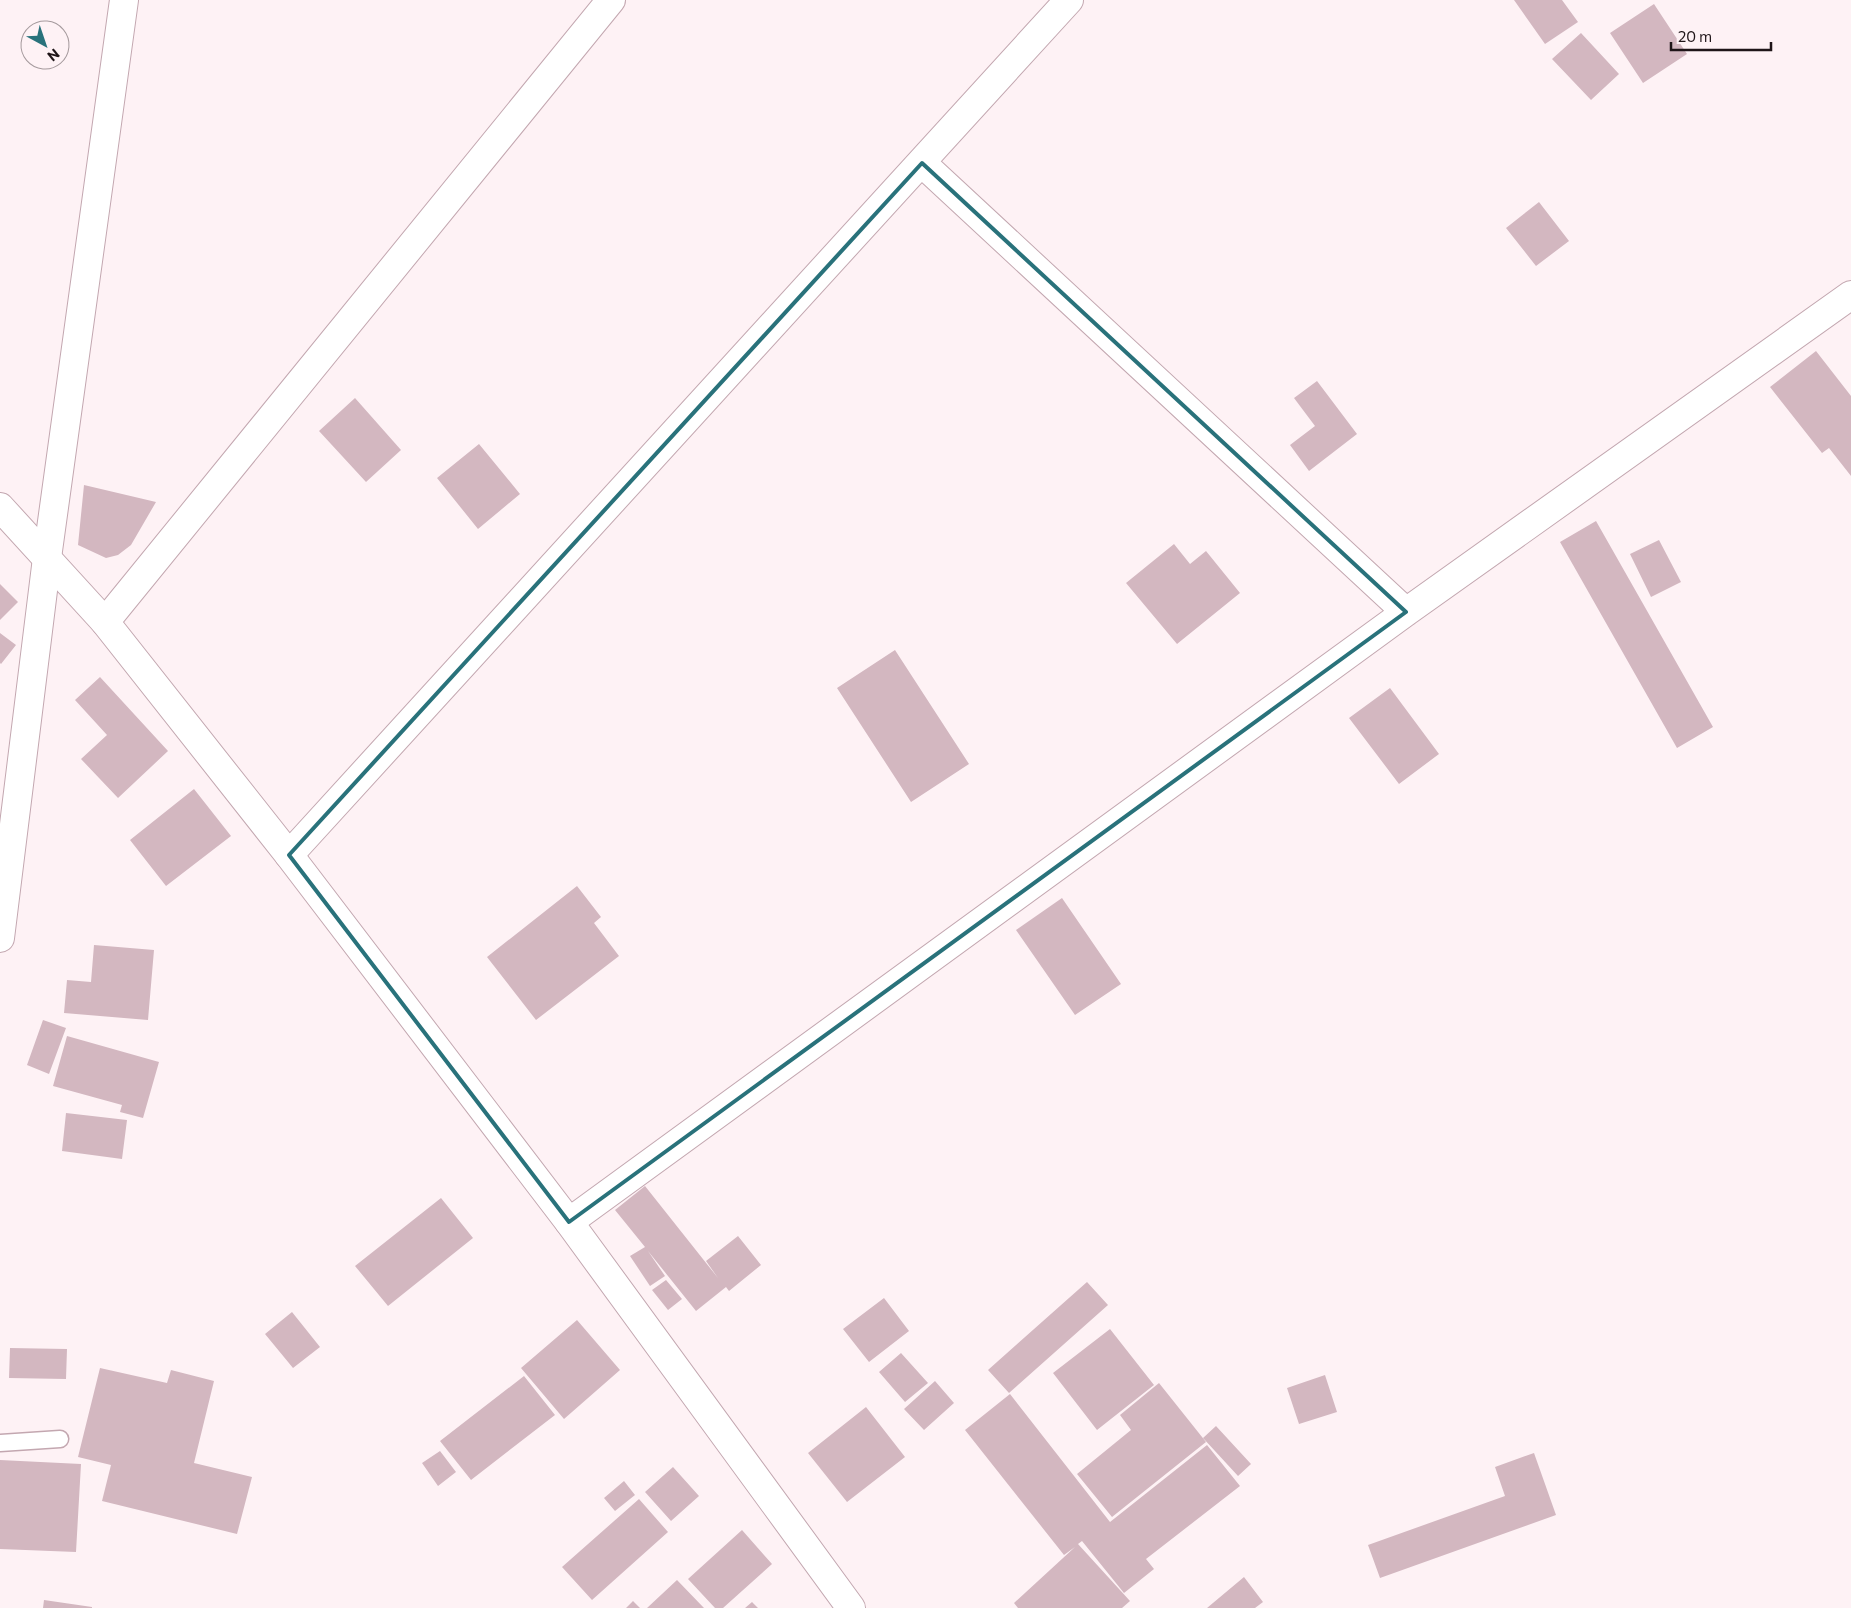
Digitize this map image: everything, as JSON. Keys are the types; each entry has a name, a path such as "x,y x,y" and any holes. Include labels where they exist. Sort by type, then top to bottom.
{"street":[{"path":"0,938 47,558 124,0"},
{"path":"106,622 611,0"},
{"path":"289,855 922,164 1069,0"},
{"path":"922,164 1406,612"},
{"path":"569,1222 1406,612 1851,295"},
{"path":"0,506 106,622 289,855 569,1222 850,1608"}],"lane":[{"path":"0,1443 60,1439"}],"highlighted area":[{"path":"922,163 1406,612 569,1222 289,855"}],"building":[{"path":"1514,0 1562,0 1578,22 1545,44"},
{"path":"1654,4 1687,54 1643,83 1610,33"},
{"path":"1581,33 1619,74 1591,100 1552,59"},
{"path":"1539,202 1569,241 1536,266 1506,228"},
{"path":"1816,351 1851,396 1851,476 1829,448 1822,453 1770,387"},
{"path":"1317,381 1357,434 1309,471 1290,445 1315,426 1294,398"},
{"path":"355,398 401,450 366,482 319,431"},
{"path":"479,444 520,494 478,529 437,478"},
{"path":"84,485 156,502 131,545 118,555 106,558 78,545"},
{"path":"1596,521 1713,727 1677,748 1560,542"},
{"path":"1659,540 1681,582 1651,597 1630,554"},
{"path":"1174,544 1190,564 1206,551 1240,593 1177,644 1126,583"},
{"path":"0,584 18,602 0,620"},
{"path":"0,633 16,645 1,664 0,663"},
{"path":"895,650 969,764 911,802 837,688"},
{"path":"100,677 168,751 118,798 81,759 107,735 75,700"},
{"path":"1390,688 1439,754 1399,784 1349,718"},
{"path":"194,789 231,836 166,886 130,840"},
{"path":"577,886 601,917 594,923 619,956 536,1020 487,957"},
{"path":"1062,898 1121,984 1075,1015 1016,930"},
{"path":"94,945 154,950 148,1020 64,1013 67,980 91,982"},
{"path":"43,1020 66,1028 49,1074 27,1065"},
{"path":"67,1036 159,1062 143,1118 120,1112 122,1105 53,1086"},
{"path":"66,1113 127,1120 122,1159 62,1151"},
{"path":"645,1186 718,1278 706,1261 738,1236 761,1265 729,1291 726,1287 696,1311 648,1251 665,1276 650,1286 630,1256 645,1247 615,1210"},
{"path":"441,1198 473,1238 388,1306 355,1266"},
{"path":"666,1280 682,1299 668,1310 652,1290"},
{"path":"1087,1282 1108,1305 1009,1393 988,1370"},
{"path":"884,1298 909,1331 869,1362 843,1329"},
{"path":"292,1312 320,1347 293,1368 265,1334"},
{"path":"577,1320 620,1370 564,1419 521,1368"},
{"path":"1110,1329 1154,1385 1097,1430 1053,1373"},
{"path":"10,1348 67,1349 66,1379 9,1378"},
{"path":"901,1353 928,1383 905,1402 879,1372"},
{"path":"100,1368 167,1383 171,1370 214,1381 194,1463 252,1477 237,1534 102,1501 111,1465 78,1457"},
{"path":"1325,1375 1337,1412 1299,1424 1287,1388"},
{"path":"524,1376 555,1415 471,1480 440,1441"},
{"path":"935,1381 954,1403 924,1430 904,1409"},
{"path":"1159,1383 1206,1442 1112,1517 1077,1474 1131,1430 1120,1415"},
{"path":"1010,1394 1110,1522 1207,1445 1240,1486 1146,1559 1154,1569 1124,1593 1082,1541 1078,1544 1130,1601 1122,1608 1018,1608 1014,1603 1075,1547 1064,1555 965,1430"},
{"path":"866,1407 905,1457 847,1502 808,1453"},
{"path":"1216,1426 1251,1464 1238,1476 1203,1438"},
{"path":"440,1451 456,1472 438,1486 422,1463"},
{"path":"1534,1453 1556,1515 1380,1578 1368,1545 1505,1496 1495,1467"},
{"path":"0,1460 81,1464 76,1552 0,1549"},
{"path":"673,1467 699,1496 671,1521 645,1492"},
{"path":"624,1481 635,1495 615,1511 604,1498"},
{"path":"639,1499 668,1532 592,1600 562,1567"},
{"path":"742,1530 772,1564 723,1608 715,1608 688,1579"},
{"path":"1244,1577 1263,1602 1255,1608 1207,1608"},
{"path":"677,1580 704,1608 647,1608"},
{"path":"44,1600 92,1607 92,1608 43,1608"},
{"path":"633,1601 640,1608 626,1608"},
{"path":"752,1602 758,1608 745,1608"}]}
